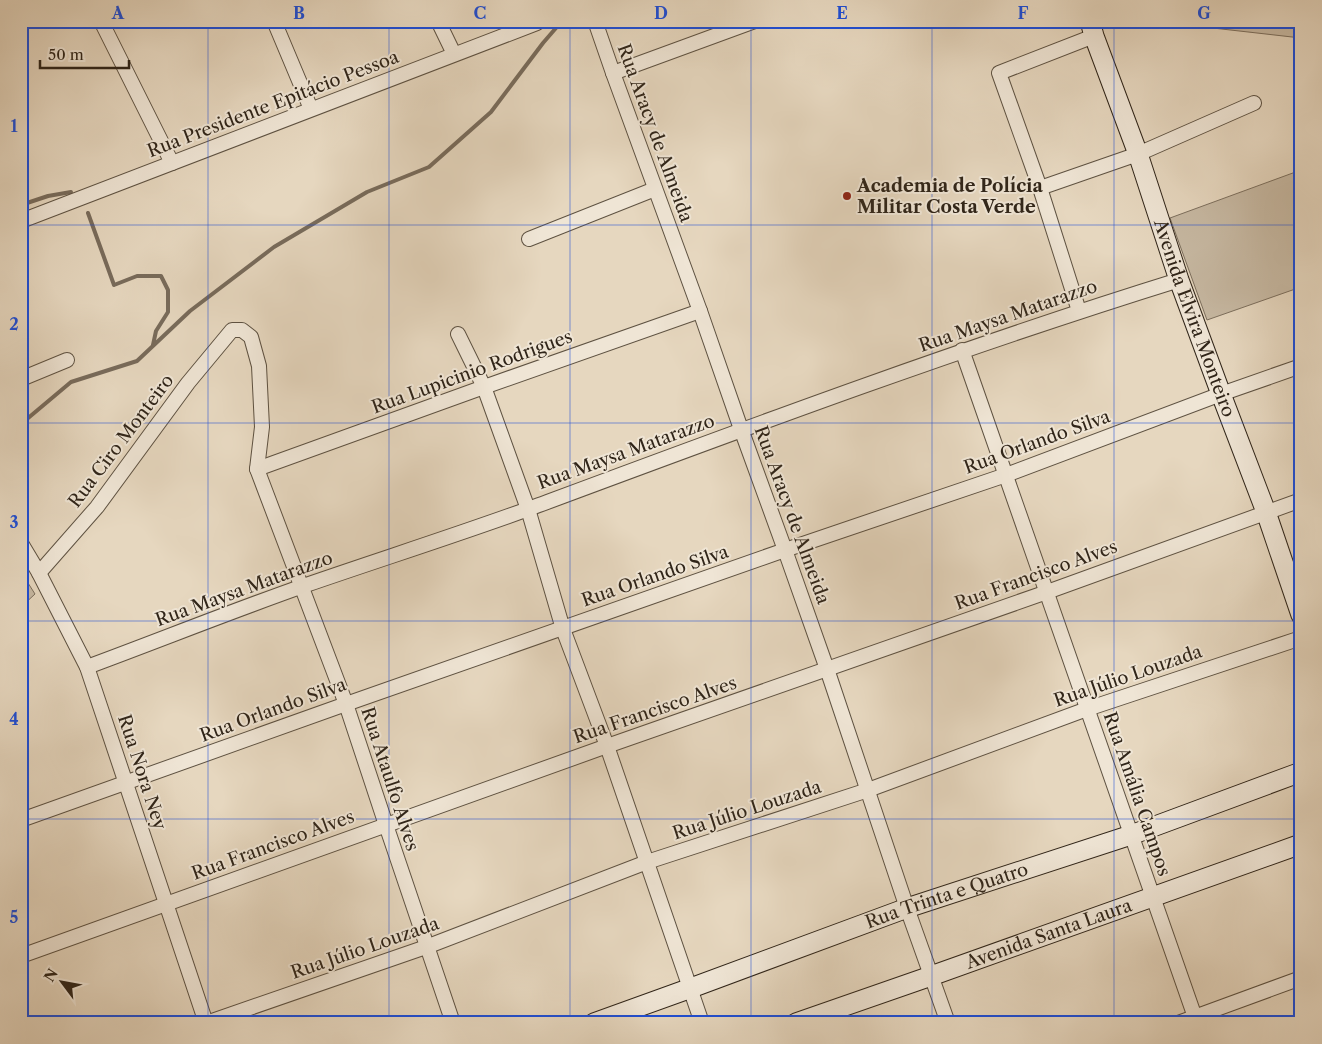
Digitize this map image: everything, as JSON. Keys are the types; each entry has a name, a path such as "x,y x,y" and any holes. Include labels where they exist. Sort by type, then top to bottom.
{"street":[{"path":"101,21 172,162"},
{"path":"274,21 311,109"},
{"path":"438,21 454,54"},
{"name":"Rua Presidente Epitácio Pessoa","path":"21,222 538,21"},
{"name":"Rua Aracy de Almeida","path":"595,21 827,669 907,908 948,1023"},
{"path":"613,73 755,21"},
{"path":"1079,311 1040,188 999,73 1092,29"},
{"name":"Avenida Elvira Monteiro","path":"1092,29 1138,154 1179,280 1266,512 1301,615"},
{"path":"1040,188 1138,154 1254,104"},
{"path":"529,239 655,189"},
{"name":"Rua Maysa Matarazzo","path":"87,667 302,586 528,509 741,429 962,350 1179,280"},
{"name":"Rua Lupicinio Rodrigues","path":"257,469 700,311"},
{"name":"Rua Ataulfo Alves","path":"232,330 242,330 252,337 259,366 262,427 257,469 346,704 453,1023"},
{"name":"Rua Ciro Monteiro","path":"39,573 97,507 188,382 232,330"},
{"path":"458,334 484,387 528,509 563,629 607,746 702,1023"},
{"name":"Rua Amália Campos","path":"962,350 1196,1020"},
{"path":"21,379 67,360"},
{"name":"Rua Orlando Silva","path":"21,820 785,550 1006,475 1301,366"},
{"name":"Rua Francisco Alves","path":"21,956 1301,500"},
{"name":"Rua Nora Ney","path":"21,543 39,573 87,667 206,1023"},
{"name":"Rua Júlio Louzada","path":"206,1023 426,947 647,862 868,790 1087,709 1301,638"},
{"name":"Rua Trinta e Quatro","path":"594,1023 907,908 1131,835 1301,772"},
{"name":"Avenida Santa Laura","path":"796,1023 1301,844"},
{"path":"1178,1023 1196,1020 1301,978"}],"shaded area":[{"path":"1151,21 1301,21 1301,38"},
{"path":"1301,170 1301,287 1207,320 1170,218"},
{"path":"21,572 35,594 21,607"}],"waterway":[{"path":"21,424 71,382 137,361 190,311 274,247 367,192 429,167 491,112 562,21"},
{"path":"21,205 48,196 71,192"},
{"path":"88,213 114,285 137,276 161,276 168,290 168,312 156,331 153,345"}],"place":[{"name":"Academia de Polícia Militar Costa Verde","path":"847,196"}]}
